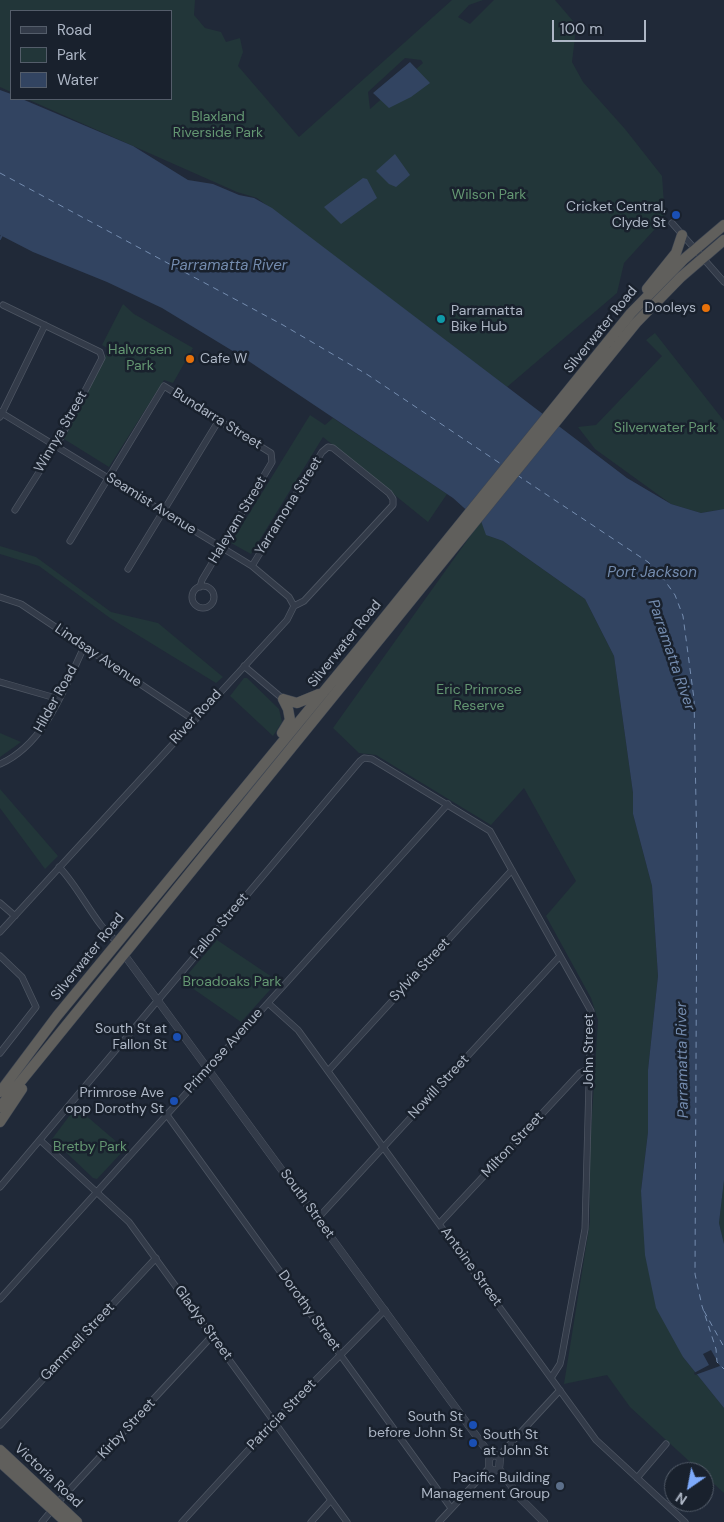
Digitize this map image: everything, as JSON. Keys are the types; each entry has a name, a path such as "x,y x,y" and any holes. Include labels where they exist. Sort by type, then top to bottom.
{"highway":[{"name":"Silverwater Road","path":"0,1107 631,313 695,249 724,224"},
{"path":"631,313 656,276 676,253 682,235"},
{"name":"Silverwater Road","path":"0,1092 49,1026 324,691 636,323 658,298 724,240"},
{"path":"283,700 292,703 303,702 324,691"},
{"path":"250,781 251,773 288,725 290,714 283,700"},
{"path":"0,1081 37,1034 49,1026"},
{"path":"0,1122 38,1060"},
{"name":"Victoria Road","path":"2,1455 56,1507 77,1522"},
{"name":"Victoria Road","path":"56,1507 66,1522"}],"street":[{"path":"672,223 724,282"},
{"path":"1,414 45,326 3,305"},
{"name":"Winnya Street","path":"15,510 56,446 102,358 100,352 45,326"},
{"name":"Bundarra Street","path":"108,478 164,386 271,453"},
{"name":"Seamist Avenue","path":"1,414 252,566 289,597 294,606"},
{"path":"128,569 219,420"},
{"name":"River Road","path":"0,932 290,617 294,606 304,601 393,505 393,499 389,493 333,448 328,447"},
{"name":"Yarramona Street","path":"252,566 322,452 328,447"},
{"name":"Haleyam Street","path":"200,587 221,547 272,462 271,453"},
{"path":"70,541 108,478"},
{"name":"Lindsay Avenue","path":"0,597 21,604 194,720"},
{"name":"Hilder Road","path":"0,764 17,755 39,732 59,698 84,647"},
{"path":"244,666 283,700"},
{"path":"0,682 59,698"},
{"name":"John Street","path":"364,758 378,762 486,827 591,1011 585,1235 560,1364 551,1378"},
{"name":"Fallon Street","path":"0,1187 364,758"},
{"name":"Primrose Avenue","path":"0,1299 448,804"},
{"path":"59,867 73,882 99,923 118,942"},
{"name":"Sylvia Street","path":"328,1071 512,870"},
{"path":"0,904 15,916"},
{"name":"South Street","path":"123,953 209,1068 384,1310 495,1456"},
{"path":"0,956 22,977 36,1007 0,1053"},
{"name":"Nowill Street","path":"318,1218 560,956"},
{"name":"Antoine Street","path":"268,1003 298,1030 596,1440 685,1522"},
{"name":"Milton Street","path":"440,1224 580,1073 590,1068"},
{"name":"Dorothy Street","path":"167,1115 452,1508"},
{"name":"Gladys Street","path":"40,1140 129,1222 347,1522"},
{"name":"Gammell Street","path":"0,1425 156,1258"},
{"name":"Patricia Street","path":"182,1522 274,1422 384,1310"},
{"name":"Kirby Street","path":"42,1522 212,1336"},
{"path":"499,1469 494,1471 490,1468 488,1460 495,1456 560,1390"},
{"path":"637,1478 666,1444"},
{"path":"495,1456 499,1469 521,1499 544,1522"},
{"path":"439,1522 490,1468"},
{"path":"311,1522 331,1500"}],"green space":[{"name":"Wilson Park","path":"0,0 195,0 194,15 205,28 221,32 226,42 240,38 243,52 238,66 299,137 452,0 483,0 469,5 458,17 470,24 494,0 555,0 573,21 575,37 572,62 583,82 625,129 662,176 665,218 624,263 617,293 507,387 257,198 237,192 29,100 172,100 172,10 10,10 10,92 0,87","holes":["405,58 421,60 423,63 370,109 368,92"]},
{"name":"Halvorsen Park","path":"123,304 134,314 193,348 173,383 164,380 109,467 64,439 109,349 102,345"},
{"name":"Silverwater Park","path":"655,333 724,421 724,509 701,513 671,504 595,449 578,427 596,425 662,356 646,340"},
{"path":"310,415 325,425 333,418 447,494 428,522 323,437 251,554 231,543"},
{"name":"Eric Primrose Reserve","path":"481,521 489,536 503,541 585,599 614,656 633,793 633,814 652,886 658,976 648,1070 648,1132 641,1191 683,1357 724,1408 724,1493 714,1484 714,1462 690,1462 630,1407 607,1375 564,1384 590,1222 589,1163 598,1020 591,998 546,916 576,881 524,788 491,825 376,755 359,753 333,728"},
{"path":"0,546 36,557 111,612 158,623 223,677 216,683 110,618 39,566 0,554"},
{"path":"244,678 247,678 279,709 282,722 273,736 230,696"},
{"path":"0,733 21,742 0,757"},
{"path":"0,789 58,856 45,869 0,808"},
{"name":"Broadoaks Park","path":"217,940 278,981 241,1022 182,981"},
{"name":"Bretby Park","path":"76,1107 125,1149 97,1179 93,1178 52,1139"},
{"path":"724,1179 724,1244 719,1223"}],"water":[{"path":"410,62 430,83 411,97 389,108 373,93"},
{"name":"Port Jackson","path":"0,90 10,94 10,100 24,100 133,146 188,180 213,184 239,195 254,198 272,208 627,478 671,504 701,513 724,509 724,1180 719,1223 724,1244 724,1408 683,1357 656,1308 645,1255 641,1191 648,1132 648,1070 658,976 652,886 633,814 633,793 614,656 585,599 503,541 486,535 481,521 453,498 241,356 162,308 107,282 33,252 0,235"},
{"path":"395,154 410,175 396,187 389,184 376,171"},
{"path":"363,178 367,179 377,198 341,224 324,207"}],"pier":[{"path":"711,1350 720,1366 695,1375 694,1373 709,1365 703,1354"}],"waterway":[{"path":"0,239 2,235"}],"ferry route":[{"path":"0,173 283,325 368,375 501,464"},
{"path":"517,475 648,562 675,595 683,616 694,699 697,855 695,1274 702,1306 716,1349 717,1362 724,1369"},
{"path":"704,1311 724,1347"}],"place":[{"name":"Cricket Central, Clyde St","path":"676,215"},
{"name":"Dooleys","path":"706,308"},
{"name":"Parramatta Bike Hub","path":"441,319"},
{"name":"Cafe W","path":"190,359"},
{"name":"South St at Fallon St","path":"177,1037"},
{"name":"Primrose Ave opp Dorothy St","path":"174,1101"},
{"name":"South St before John St","path":"473,1425"},
{"name":"South St at John St","path":"473,1443"},
{"name":"Pacific Building Management Group","path":"560,1486"}],"park label":[{"name":"Blaxland Riverside Park","path":"218,126"}],"water label":[{"name":"Parramatta River","path":"229,266"},
{"name":"Parramatta River","path":"671,655"},
{"name":"Parramatta River","path":"683,1060"}]}
